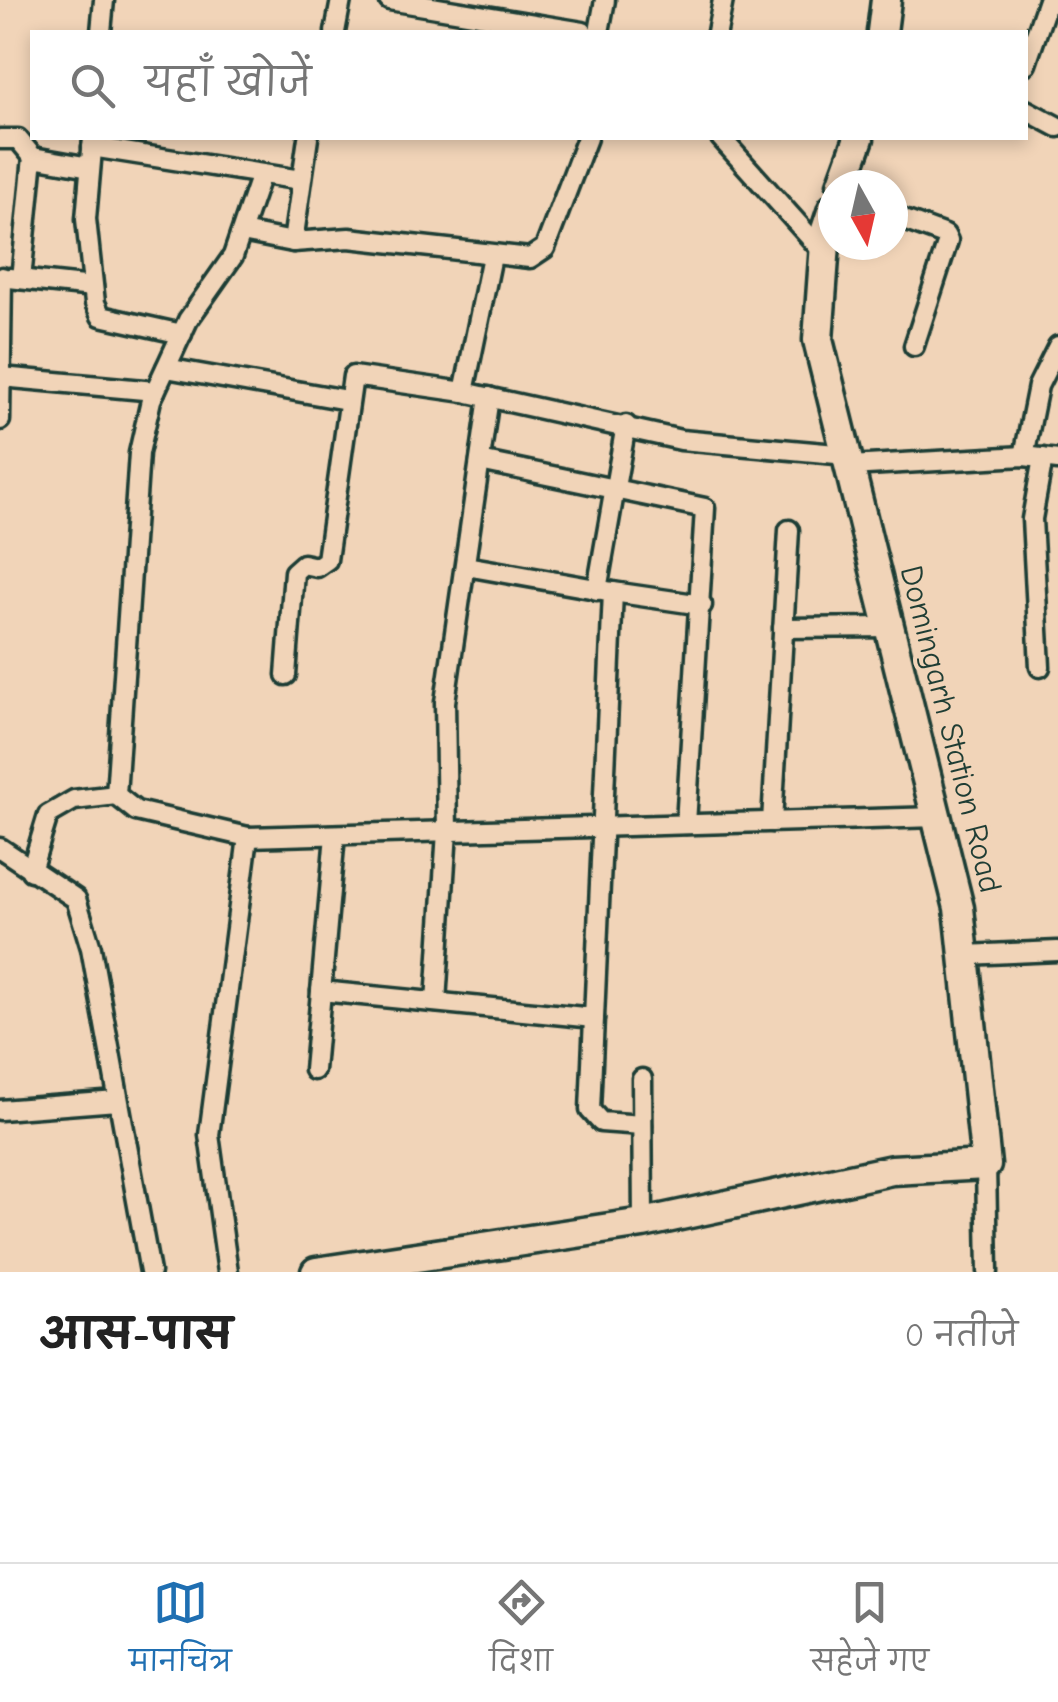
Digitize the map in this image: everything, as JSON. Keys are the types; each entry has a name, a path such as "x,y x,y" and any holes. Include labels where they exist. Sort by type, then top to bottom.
{"street":[{"path":"101,30 104,0"},
{"path":"335,30 341,0"},
{"path":"389,0 481,8 574,30"},
{"path":"599,30 605,0"},
{"path":"717,30 723,0"},
{"path":"882,30 886,0"},
{"path":"1028,59 1053,0"},
{"path":"1028,111 1058,128"},
{"path":"0,138 18,139 33,157 90,167"},
{"path":"293,242 308,140"},
{"path":"242,232 293,242 348,238 530,258 545,248 585,140"},
{"path":"723,140 818,246"},
{"path":"847,170 858,140"},
{"path":"182,334 100,316 86,219 92,142 301,180"},
{"path":"22,279 33,157"},
{"path":"116,795 139,454 155,391 182,334 233,256 261,174"},
{"path":"908,221 946,235 948,241 914,346"},
{"path":"464,392 492,256"},
{"name":"Domingarh Station Road","path":"824,260 818,340 960,908 986,1165 988,1272"},
{"path":"0,420 1,276 93,287"},
{"path":"1040,667 1032,518 1042,458 1038,386 1058,346"},
{"path":"166,368 347,400"},
{"path":"286,675 294,572 303,564 317,567 327,560 349,382 361,374 626,425 693,442 849,461 1042,458"},
{"path":"0,377 155,391"},
{"path":"436,1002 447,831 445,702 489,397"},
{"path":"626,425 615,486 605,591 605,826 590,1110 601,1122 642,1125"},
{"path":"480,461 615,486 705,508 686,824"},
{"path":"772,822 788,530"},
{"path":"466,566 702,605"},
{"path":"783,628 892,627"},
{"path":"31,870 42,822 48,815 74,800 116,795 136,812 248,837 938,816"},
{"path":"314,1070 335,835"},
{"path":"228,1272 209,1136 248,837"},
{"path":"0,848 76,900 91,948 150,1272"},
{"path":"964,954 1058,951"},
{"path":"320,991 594,1018"},
{"path":"642,1079 643,1223"},
{"path":"0,1110 117,1101"},
{"path":"316,1272 643,1223 892,1170 986,1165"}]}
